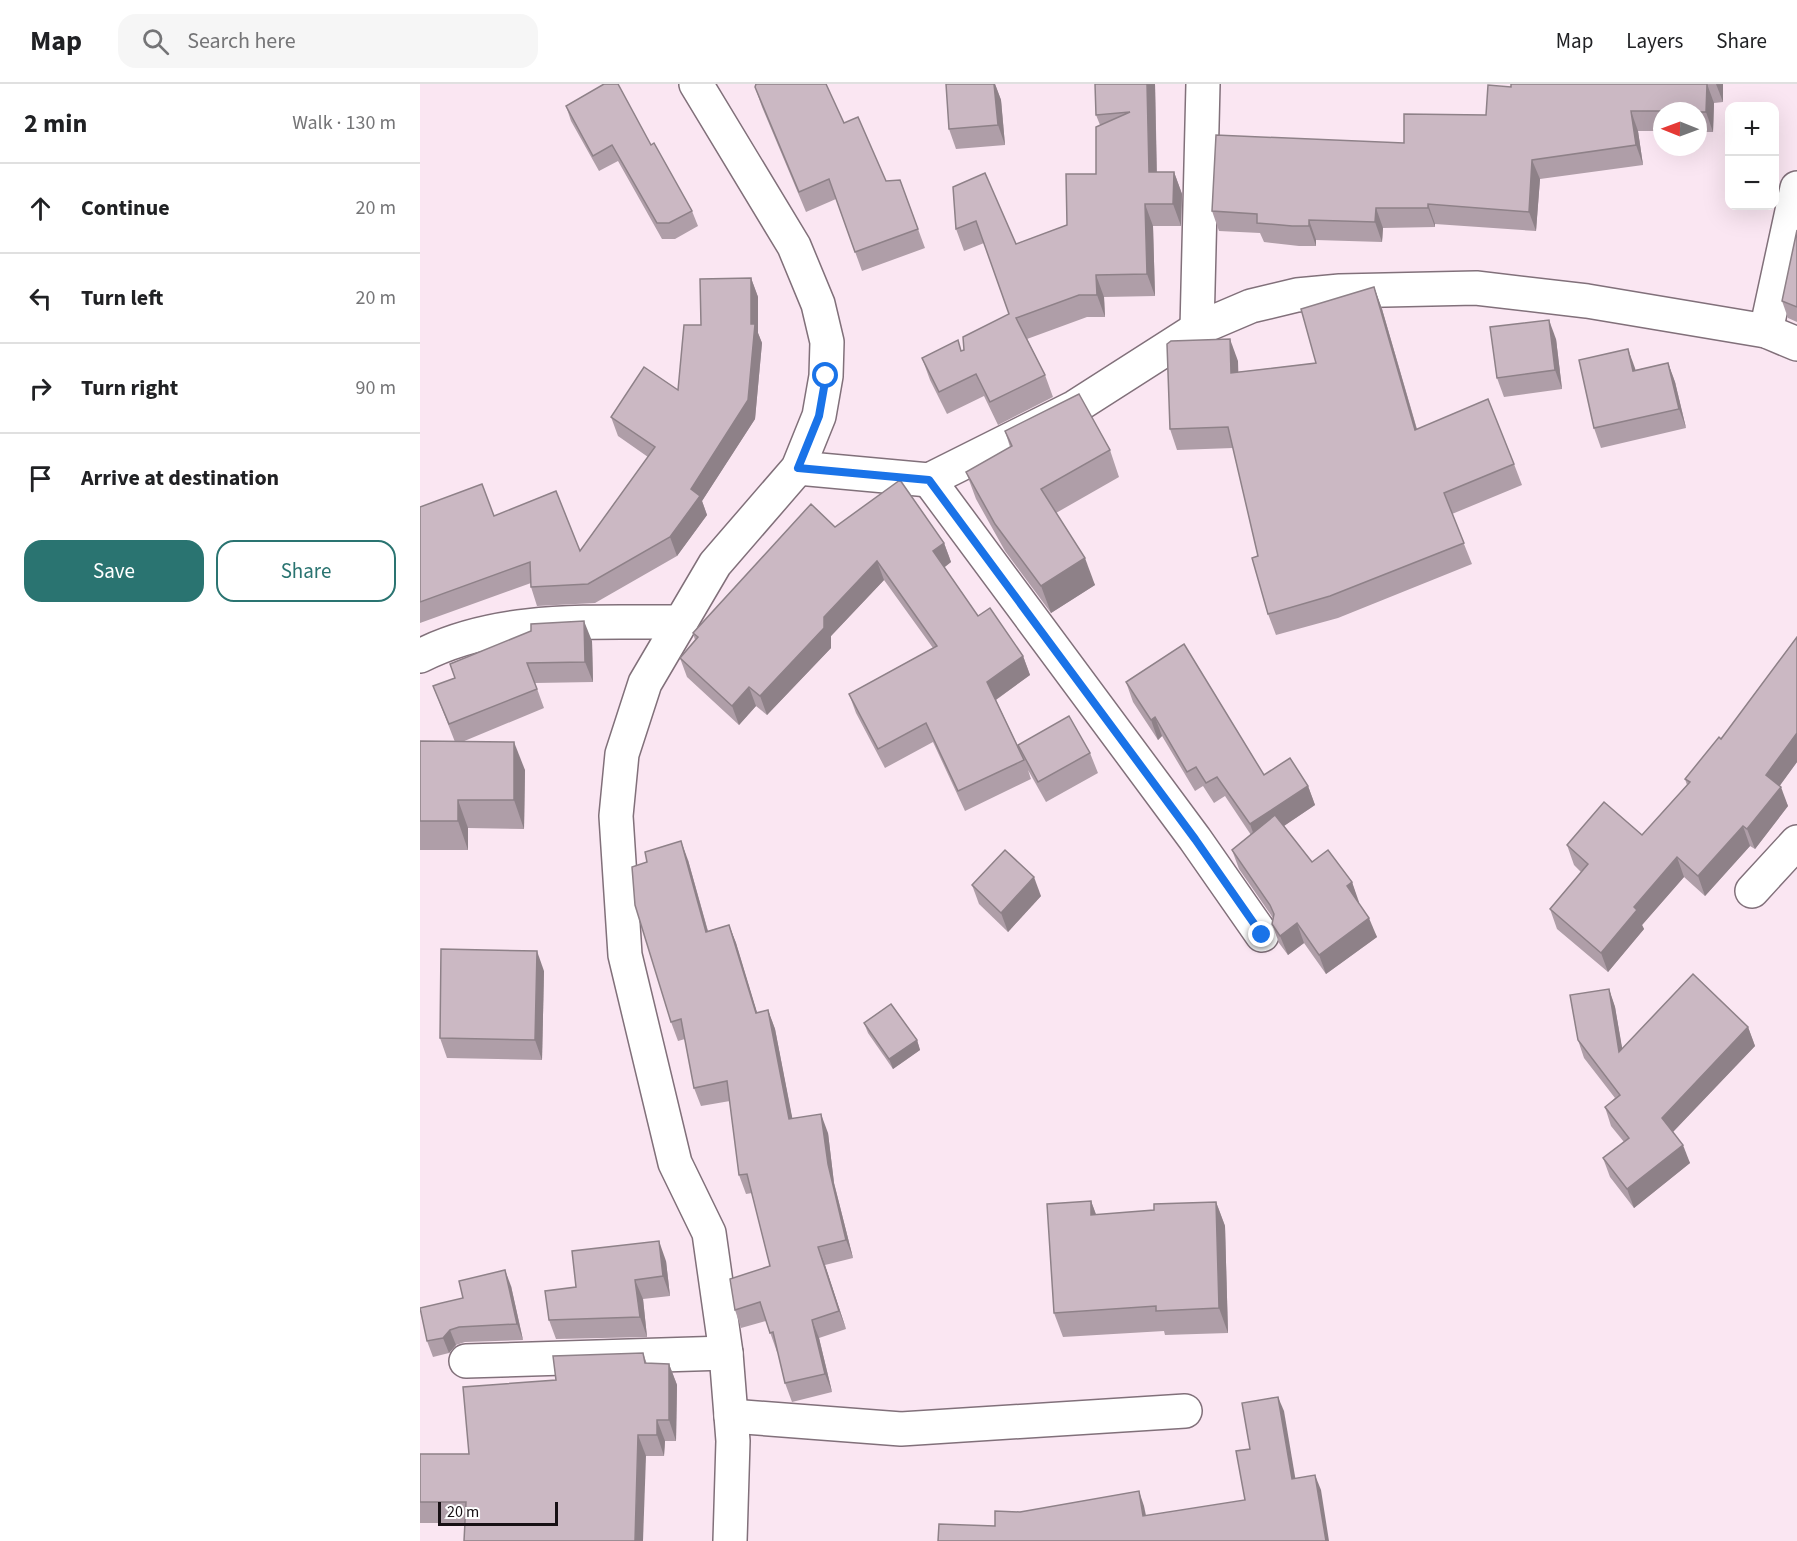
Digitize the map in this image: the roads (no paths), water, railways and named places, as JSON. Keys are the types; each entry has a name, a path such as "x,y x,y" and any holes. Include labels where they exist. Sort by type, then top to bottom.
{"street":[{"path":"696,84 794,246 818,304 827,342 826,376 819,416 798,468 715,564 645,683 622,754 616,816 626,955 675,1163 709,1233 726,1353 733,1441 730,1541"},
{"path":"1197,329 1203,84"},
{"path":"1766,331 1797,188"},
{"path":"798,468 929,480 1075,407 1197,329 1251,306 1297,296 1340,291 1476,288 1587,301 1766,331 1797,344"},
{"path":"929,480 1195,839 1262,935"},
{"path":"420,656 450,641 535,623 681,622"},
{"path":"1752,891 1797,842"},
{"path":"466,1361 726,1353"},
{"path":"730,1416 901,1429 1185,1411"}]}
